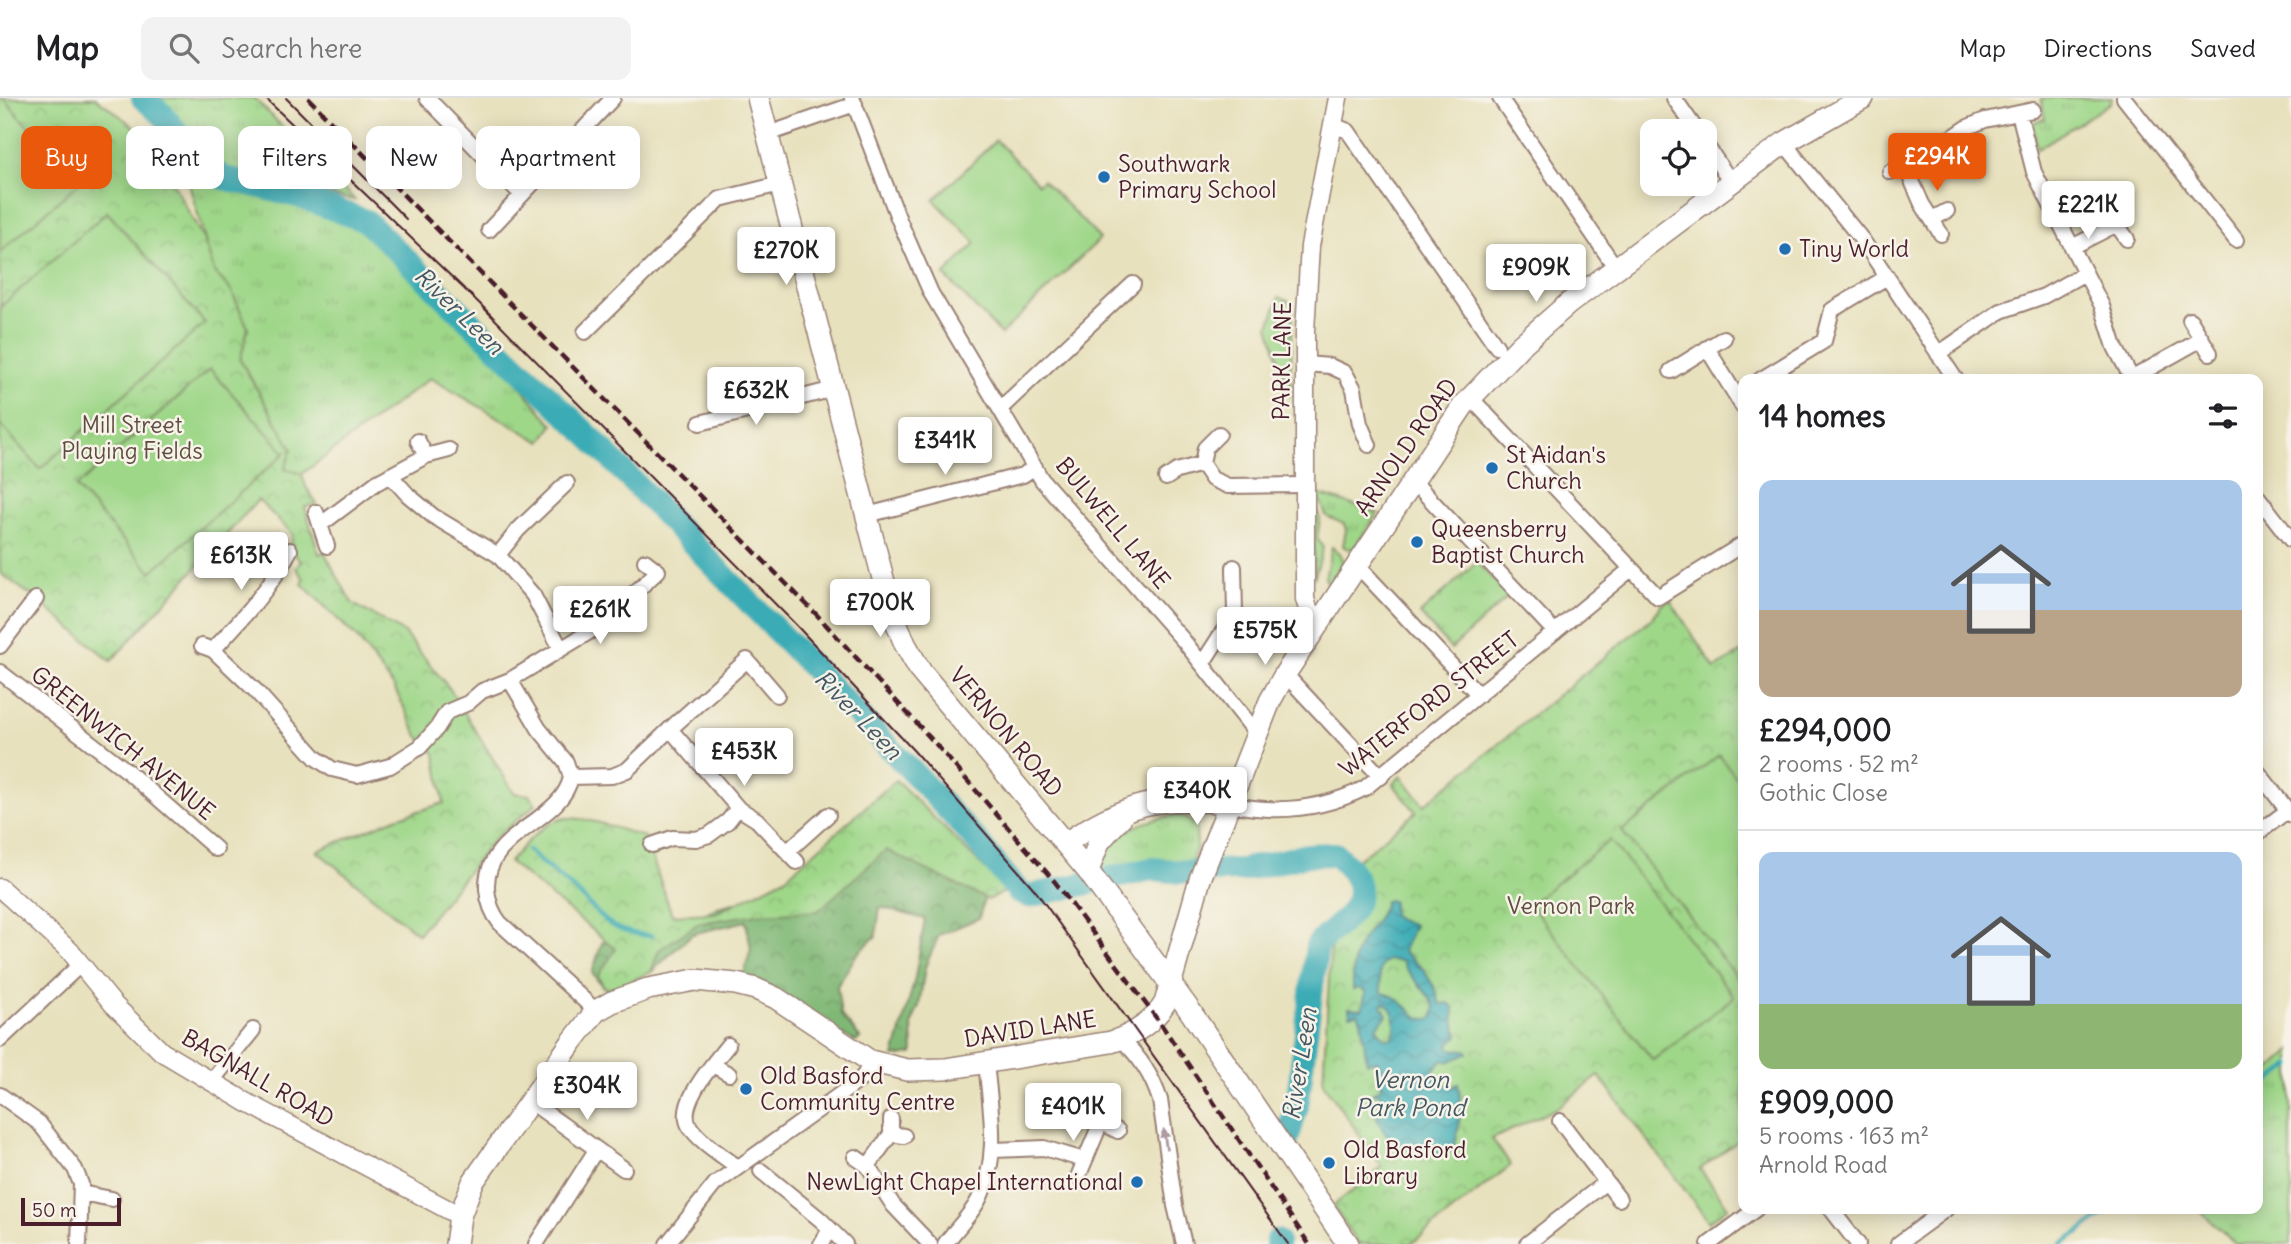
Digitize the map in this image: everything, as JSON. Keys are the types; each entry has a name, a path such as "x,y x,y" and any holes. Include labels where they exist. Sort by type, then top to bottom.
{"main road":[{"name":"VERNON ROAD","path":"758,98 891,609 905,644 921,673 1066,843 1105,894 1171,984 1348,1244"},
{"name":"ARNOLD ROAD","path":"1229,804 1256,734 1285,674 1470,397 1520,346 1568,304 1784,143 1863,98"},
{"path":"1066,843 1084,830 1130,807 1201,799 1229,804"},
{"name":"DAVID LANE","path":"596,1011 612,1002 662,985 695,980 736,984 776,998 870,1061 919,1071 1121,1039 1160,1012 1171,984 1203,872 1229,804"},
{"path":"1088,871 1098,842 1130,807"},
{"path":"456,1244 460,1216 473,1182 596,1011"}],"street":[{"path":"427,98 522,195"},
{"path":"489,230 613,98"},
{"name":"PARK LANE","path":"1318,624 1309,612 1305,599 1305,364 1310,246 1338,98"},
{"path":"1500,98 1616,268"},
{"path":"1674,98 1689,119"},
{"path":"2123,98 2235,240"},
{"path":"768,134 853,101"},
{"name":"BULWELL LANE","path":"853,101 899,220 931,293 1042,480 1202,664 1256,734"},
{"path":"1890,172 1920,159 1968,127 1985,120 2026,111 2034,172 2102,306 2115,347 2128,374"},
{"path":"1333,125 1348,131 1497,348"},
{"path":"1784,143 1839,209 1952,374"},
{"path":"1717,161 1731,182"},
{"path":"1905,165 1922,204 1941,234"},
{"path":"585,332 720,199 780,184"},
{"path":"2106,209 2127,239"},
{"path":"1932,219 1947,211"},
{"path":"2072,247 2117,224"},
{"path":"1938,354 2001,311 2044,296 2085,273"},
{"path":"1770,374 1824,341 1832,310 1887,277"},
{"path":"1000,409 1133,284"},
{"path":"586,310 597,321"},
{"path":"2190,320 2210,353"},
{"path":"1671,371 1724,338"},
{"path":"2140,374 2202,339"},
{"path":"1707,348 1738,394"},
{"path":"1305,364 1330,366 1345,373 1354,389 1360,424 1369,445"},
{"path":"700,423 834,389"},
{"path":"1470,397 1658,597 1738,547"},
{"path":"1219,434 1205,448 1202,464 1212,479 1228,486 1305,485"},
{"path":"418,441 426,456"},
{"path":"327,546 318,519 426,456 449,450"},
{"path":"1166,478 1177,471 1202,464"},
{"path":"867,515 1023,475 1035,467"},
{"path":"390,475 433,516 498,555 534,595 561,649"},
{"path":"1413,481 1555,632"},
{"path":"498,555 518,530 567,483"},
{"path":"2263,504 2291,540"},
{"path":"290,550 280,570 257,600 207,648 255,690 316,758 332,769 357,775 390,766 420,747 447,712 468,703 482,691 510,680 599,626 658,571 645,561"},
{"path":"1357,565 1479,695"},
{"path":"1202,664 1235,613 1234,568"},
{"name":"WATERFORD STREET","path":"1229,804 1255,810 1317,806 1351,795 1381,777 1631,569"},
{"path":"0,646 36,599"},
{"path":"571,777 612,776 627,770 747,660 777,695"},
{"name":"GREENWICH AVENUE","path":"0,672 126,770 216,849"},
{"path":"1285,674 1381,777"},
{"path":"510,680 539,729 566,762 571,777 564,795 509,841 495,857 488,875 487,896 500,923 596,1011"},
{"path":"670,729 738,808 757,820 793,856 828,815"},
{"path":"2263,779 2289,813 2263,830"},
{"path":"652,845 672,838 696,839 709,835 728,821 738,808"},
{"name":"BAGNALL ROAD","path":"0,888 49,930 113,1004 162,1052 211,1082 460,1216"},
{"path":"0,1040 81,964"},
{"path":"211,1082 253,1030"},
{"path":"1121,1039 1140,1058 1156,1086 1175,1206 1184,1244"},
{"path":"728,1045 690,1098 686,1111 688,1125 698,1136 737,1167"},
{"path":"667,1244 715,1184 860,1080 870,1061"},
{"path":"945,1244 977,1202 987,1180 994,1150 986,1062"},
{"path":"713,1065 729,1074"},
{"path":"0,1095 39,1123 75,1169 81,1184 79,1244"},
{"path":"531,1102 624,1169"},
{"path":"1072,1106 1118,1132"},
{"path":"1560,1121 1619,1199"},
{"path":"1077,1177 1101,1122"},
{"path":"868,1166 895,1130"},
{"path":"994,1150 1044,1148 1084,1160"},
{"path":"536,1244 596,1150"},
{"path":"855,1157 868,1166 893,1205 930,1244"},
{"path":"761,1171 768,1187 830,1229 845,1244"},
{"path":"1527,1244 1606,1182"},
{"path":"81,1193 112,1199"},
{"path":"1709,1244 1749,1214"},
{"path":"1835,1214 1858,1244"},
{"path":"1898,1244 1938,1214"},
{"path":"821,1244 830,1229"}],"green space":[{"name":"Mill Street Playing Fields","path":"0,98 96,98 133,126 126,126 126,189 176,189 205,242 214,272 231,290 248,328 240,360 292,449 285,469 302,474 306,487 317,504 305,507 319,554 324,552 352,603 404,633 450,689 514,793 529,795 536,804 494,839 418,934 317,851 396,818 444,803 435,753 418,736 394,687 357,638 302,584 304,579 296,568 301,561 290,550 293,534 258,500 111,661 0,573"},
{"path":"0,98 3,98 28,126 21,126 21,189 72,189 0,252"},
{"path":"142,98 254,98 282,126 238,126 238,176 224,173 224,126 168,126"},
{"path":"2041,98 2112,98 2111,103 2037,149 2033,126 2036,121 2045,119"},
{"path":"996,140 1038,184 1043,180 1100,239 1001,334 944,275 976,243 934,200"},
{"path":"224,182 238,185 238,189 252,189 367,219 472,328 553,425 541,442 430,378 302,474 285,469 292,449 240,360 248,328 231,290 214,272 191,189 224,189"},
{"path":"300,189 344,189 355,200"},
{"path":"107,212 205,323 40,469 0,424 0,307"},
{"path":"1279,297 1292,303 1293,310 1290,397 1269,326"},
{"path":"210,369 285,453 151,572 76,487"},
{"path":"1315,493 1378,513 1354,548 1343,546 1346,530 1344,524 1326,516"},
{"path":"1313,500 1320,519 1317,538 1323,548 1314,579"},
{"path":"1332,547 1340,554 1343,562 1328,584 1325,578"},
{"path":"1477,562 1509,596 1451,649 1420,614"},
{"name":"Vernon Park","path":"1670,600 1715,669 1738,654 1738,1141 1700,1169 1728,1207 1709,1222 1599,1076 1555,1109 1492,1139 1511,1165 1411,1244 1358,1244 1333,1206 1382,1167 1323,1083 1331,943 1357,915 1365,897 1366,886 1356,861 1416,812 1393,784 1401,776 1424,805 1652,618 1662,605"},
{"path":"1719,755 1738,780 1738,979 1622,831"},
{"path":"896,780 1007,891 988,900 886,850 818,911 758,914 699,923 659,950 651,972 607,992 598,976 616,949 509,862 536,834 553,822 570,818 599,823 645,837 672,915 716,913 785,878"},
{"path":"1171,816 1183,816 1196,825 1197,847 1191,861 1151,860 1102,871 1103,859 1115,839 1137,826"},
{"path":"884,833 988,885 979,918 939,935 925,967 919,1006 912,1023 913,1054 894,1057 915,978 925,919 880,907 876,936 857,954 837,986 841,1015 860,1038 856,1042 743,977 751,949 746,921 692,934 651,972 603,987 592,973 602,943 633,927 690,921 718,907 760,896"},
{"path":"1610,840 1734,997 1653,1060 1530,904"},
{"path":"2291,1051 2291,1244 2236,1244 2203,1214 2263,1214 2263,1077"}],"water":[{"name":"Vernon Park Pond","path":"1385,901 1393,902 1393,914 1397,920 1414,925 1403,951 1423,969 1436,990 1440,1004 1449,1003 1454,1008 1458,1036 1450,1042 1449,1049 1466,1050 1468,1053 1449,1062 1443,1060 1432,1072 1451,1087 1458,1084 1460,1117 1456,1142 1454,1150 1446,1153 1428,1154 1410,1150 1394,1141 1384,1131 1376,1116 1382,1113 1380,1094 1372,1093 1381,1088 1378,1061 1367,1062 1361,1020 1358,1013 1350,1015 1349,1008 1362,1009 1366,991 1359,988 1353,990 1356,952 1379,917","holes":["1388,960 1402,961 1432,1001 1435,1007 1433,1018 1419,1017 1397,999 1382,993 1380,971","1384,1002 1391,1009 1394,1018 1392,1038 1385,1038 1376,1028 1387,1015 1382,1005"]}],"waterway":[{"name":"River Leen","path":"143,98 163,115 198,158 224,178 298,196 366,221 593,440 909,768 974,838 1019,892 1029,896 1152,869 1181,872 1242,870 1307,855 1335,854 1354,874 1359,889 1358,897 1349,915 1317,946 1297,1106 1287,1140"},
{"path":"528,850 609,924 626,932 652,936"},
{"path":"2263,1086 2291,1065"},
{"path":"2061,1244 2106,1214"}],"tram line":[{"path":"265,98 480,304 796,625 914,751 1035,890 1288,1244"},
{"path":"286,98 406,219"}],"railway":[{"path":"308,98 816,614 934,742 1055,882 1163,1027 1309,1244"}],"place":[{"name":"Southwark Primary School","path":"1104,177"},
{"name":"Tiny World","path":"1785,249"},
{"name":"St Aidan's Church","path":"1492,468"},
{"name":"Queensberry Baptist Church","path":"1417,542"},
{"name":"Old Basford Community Centre","path":"746,1089"},
{"name":"Old Basford Library","path":"1329,1163"},
{"name":"NewLight Chapel International","path":"1137,1182"}]}
